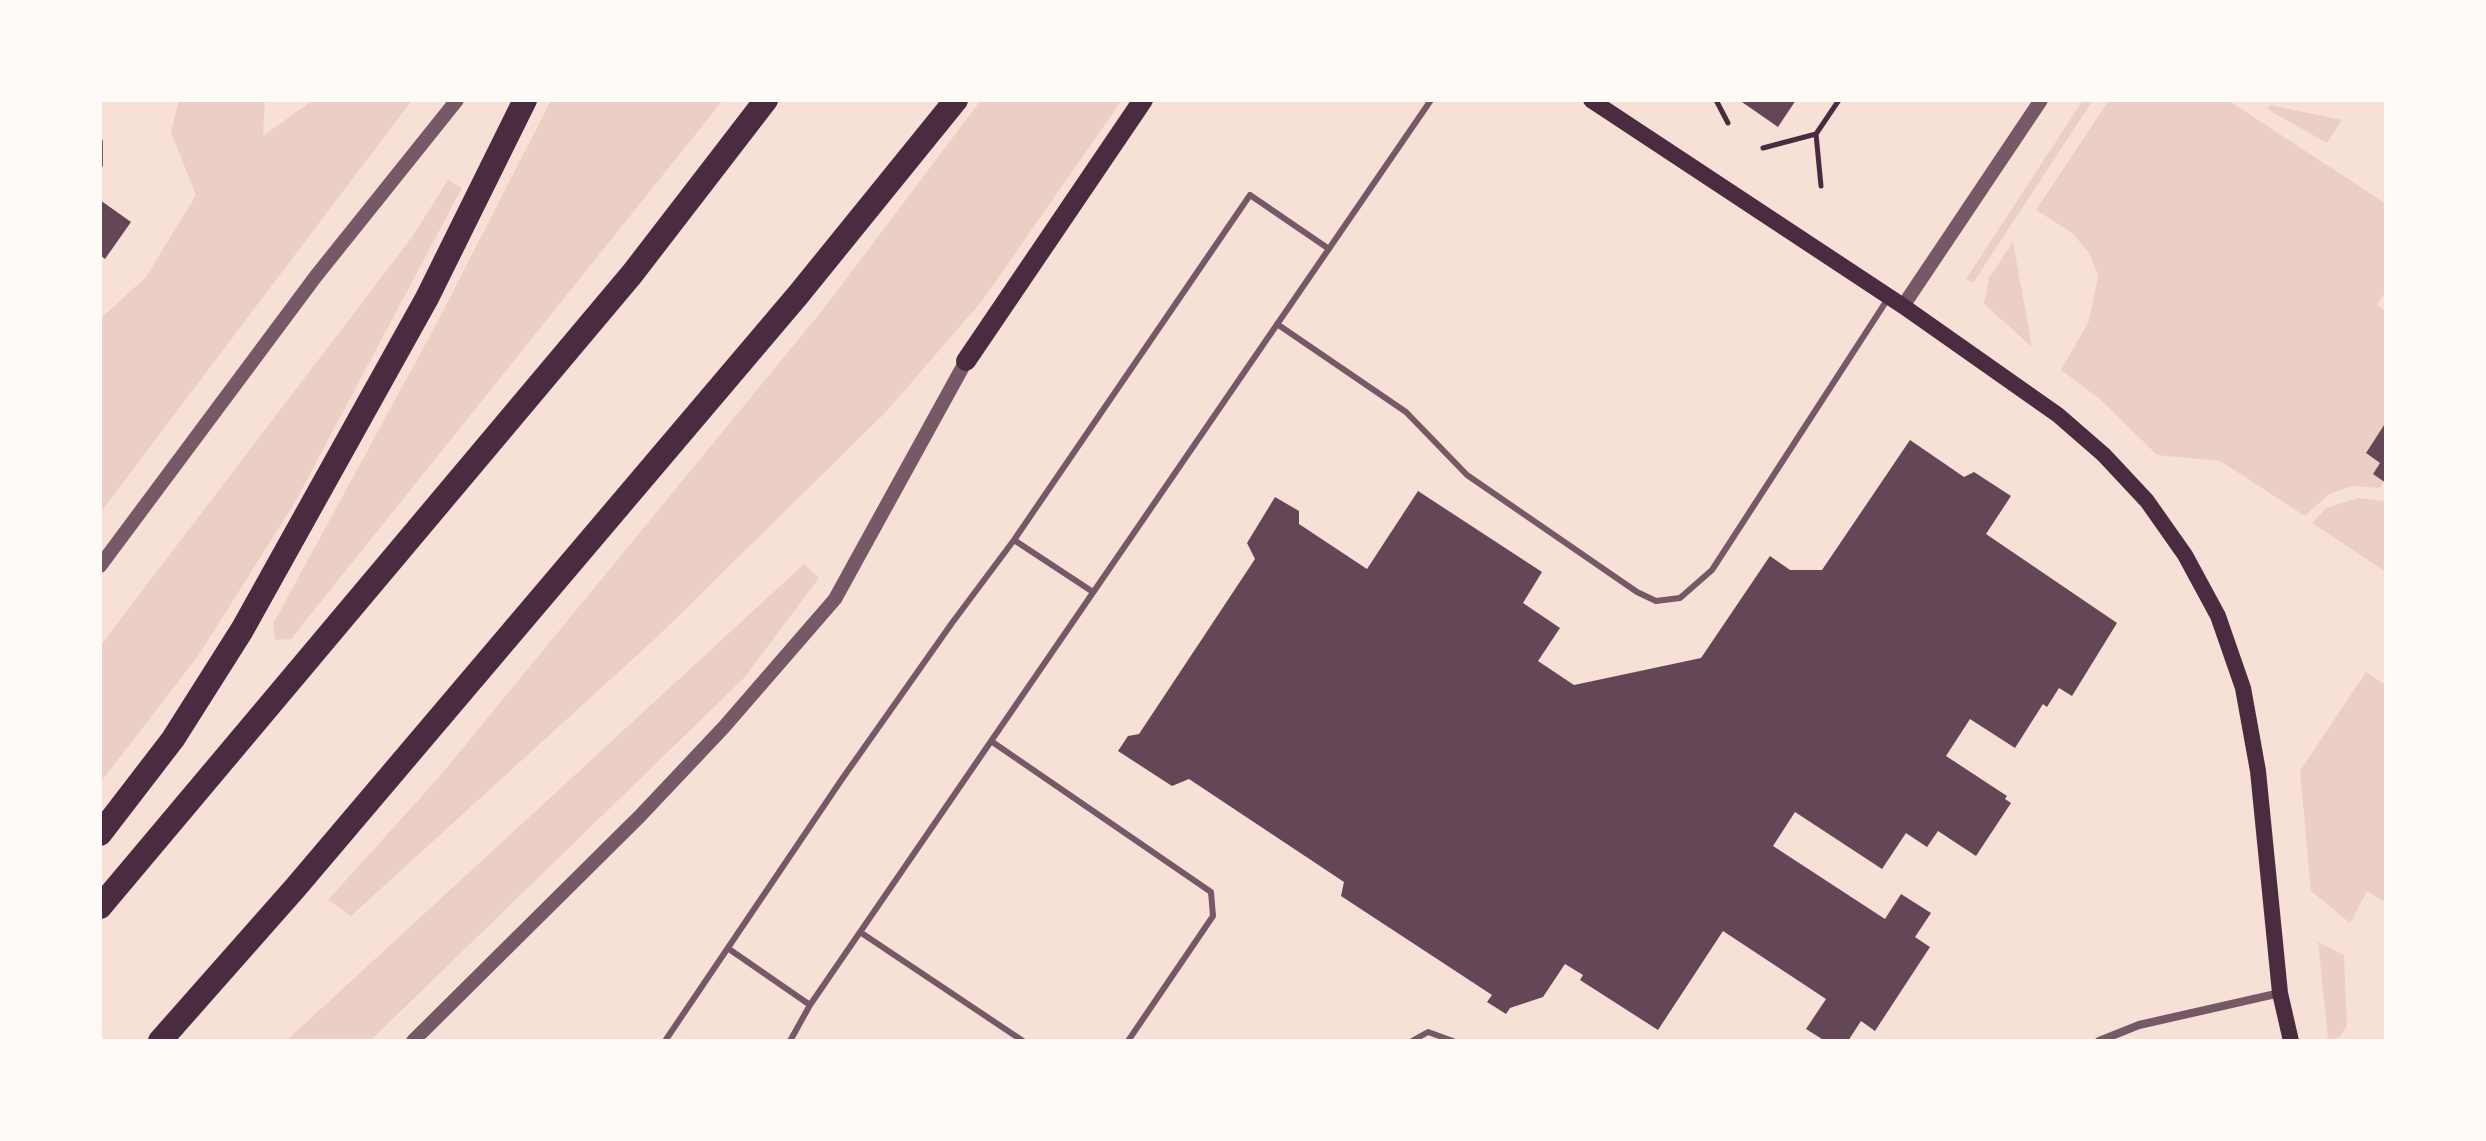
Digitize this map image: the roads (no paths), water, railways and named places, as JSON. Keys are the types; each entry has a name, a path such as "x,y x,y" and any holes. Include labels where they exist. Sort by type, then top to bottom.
{"highway":[{"path":"100,834 173,739 242,630 427,298 525,100"},
{"path":"100,907 632,274 766,100"},
{"path":"160,1041 296,887 788,307 956,100"}],"main road":[{"path":"966,361 1143,100"},
{"path":"1591,100 1903,306 2058,415 2104,455 2147,501 2185,555 2218,616 2243,688 2267,839 2280,993 2291,1041"}],"street":[{"path":"100,566 316,276 457,100"},
{"path":"1903,306 2041,100"},
{"path":"413,1041 640,816 724,727 835,599 966,361"},
{"path":"2099,1041 2139,1025 2280,993"}],"lane":[{"path":"790,1041 810,1005 1431,100"},
{"path":"100,142 100,165"},
{"path":"665,1041 933,649 1014,540 1250,195 1329,249"},
{"path":"1277,324 1406,412 1467,475 1637,592 1656,601 1680,598 1712,570 1889,297"},
{"path":"1014,540 1093,592"},
{"path":"991,741 1191,875 1211,892 1213,916 1128,1041"},
{"path":"860,932 1023,1041"},
{"path":"729,949 810,1005"},
{"path":"1412,1041 1428,1032 1453,1041"}]}
